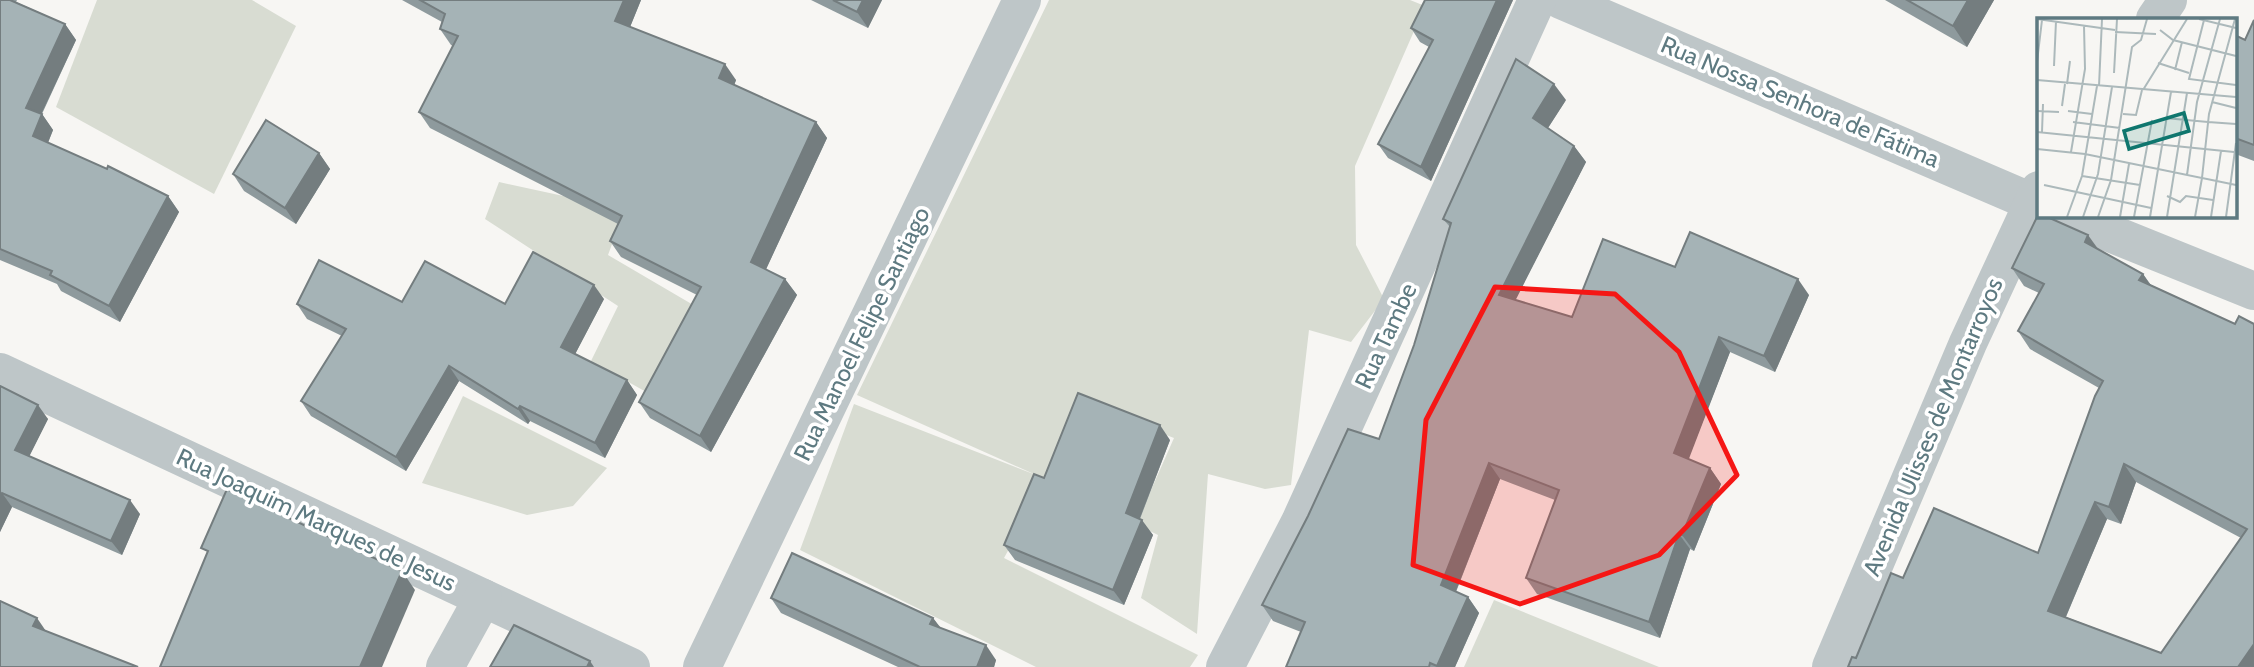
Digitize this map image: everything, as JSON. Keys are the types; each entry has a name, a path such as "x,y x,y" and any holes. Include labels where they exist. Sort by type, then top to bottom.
{"street":[{"name":"Rua Manoel Felipe Santiago","path":"702,667 1022,0"},
{"name":"Rua Tambe","path":"1226,667 1300,522 1537,0"},
{"name":"Rua Nossa Senhora de Fátima","path":"1561,0 2037,200"},
{"path":"2156,18 2168,0"},
{"name":"Avenida Ulisses de Montarroyos","path":"1831,667 2037,216"},
{"name":"Rua Nossa Senhora de Fátima","path":"2077,217 2254,291"},
{"name":"Rua Joaquim Marques de Jesus","path":"0,372 631,667"},
{"path":"445,667 484,598"}],"highlighted area":[{"path":"1495,287 1615,294 1679,352 1737,475 1659,555 1520,604 1413,565 1426,420"}],"shaded area":[{"path":"97,0 252,0 296,26 214,194 56,107"},
{"path":"1049,0 1410,0 1425,6 1355,166 1356,245 1384,299 1351,342 1309,330 1291,485 1265,489 1208,474 1197,634 1141,598 1158,535 1136,524 1174,438 1088,405 1004,558 1198,655 1190,667 1036,667 800,550 854,404 1036,475 857,395"},
{"path":"499,182 605,205 619,225 608,255 736,330 648,393 591,361 618,306 485,219"},
{"path":"463,396 607,468 573,506 527,515 422,483"},
{"path":"1494,600 1659,667 1464,667"}],"building":[{"path":"0,0 10,0 65,24 26,108 42,114 33,136 107,169 108,166 168,196 109,306 50,275 52,271 0,249"},
{"path":"420,0 624,0 615,21 725,64 719,78 816,122 751,262 785,279 700,436 639,402 701,287 610,241 622,216 419,112 458,36 440,29 445,14"},
{"path":"833,0 863,0 857,12"},
{"path":"1425,0 1497,0 1421,167 1378,144 1433,40 1411,28"},
{"path":"1907,0 1968,0 1953,26"},
{"path":"2254,20 2254,145 2236,138 2236,36 2245,40"},
{"path":"1516,59 1554,84 1533,118 1574,146 1499,295 1572,317 1603,239 1675,267 1690,232 1798,279 1764,356 1719,337 1674,453 1710,468 1682,535 1679,534 1649,622 1526,578 1559,490 1489,463 1441,585 1468,597 1437,666 1430,663 1429,667 1286,667 1305,622 1262,605 1308,516 1348,429 1379,439 1414,345 1451,223 1443,219"},
{"path":"266,120 319,153 285,208 233,174"},
{"path":"2037,217 2048,217 2088,235 2085,242 2143,274 2139,280 2235,324 2239,316 2254,324 2254,644 2238,667 1848,667 1852,657 1856,658 1891,573 1903,578 1934,508 2038,553 2095,396 2103,381 2018,331 2044,284 2012,268","holes":["2124,464 2247,529 2161,653 2048,611 2095,502 2109,507"]},
{"path":"533,252 594,285 561,347 627,380 595,443 520,406 518,409 449,366 396,457 301,401 346,329 297,304 319,260 402,302 425,261 505,304"},
{"path":"0,386 38,405 15,450 130,500 111,541 2,493 0,497"},
{"path":"1078,393 1160,425 1126,513 1142,520 1113,590 1004,545 1034,474 1044,478"},
{"path":"227,489 402,571 360,667 160,667 208,551 201,548"},
{"path":"792,553 933,618 930,624 986,645 977,667 920,667 771,598"},
{"path":"0,601 37,618 33,626 138,667 0,667"},
{"path":"514,625 590,661 587,667 490,667"}]}
